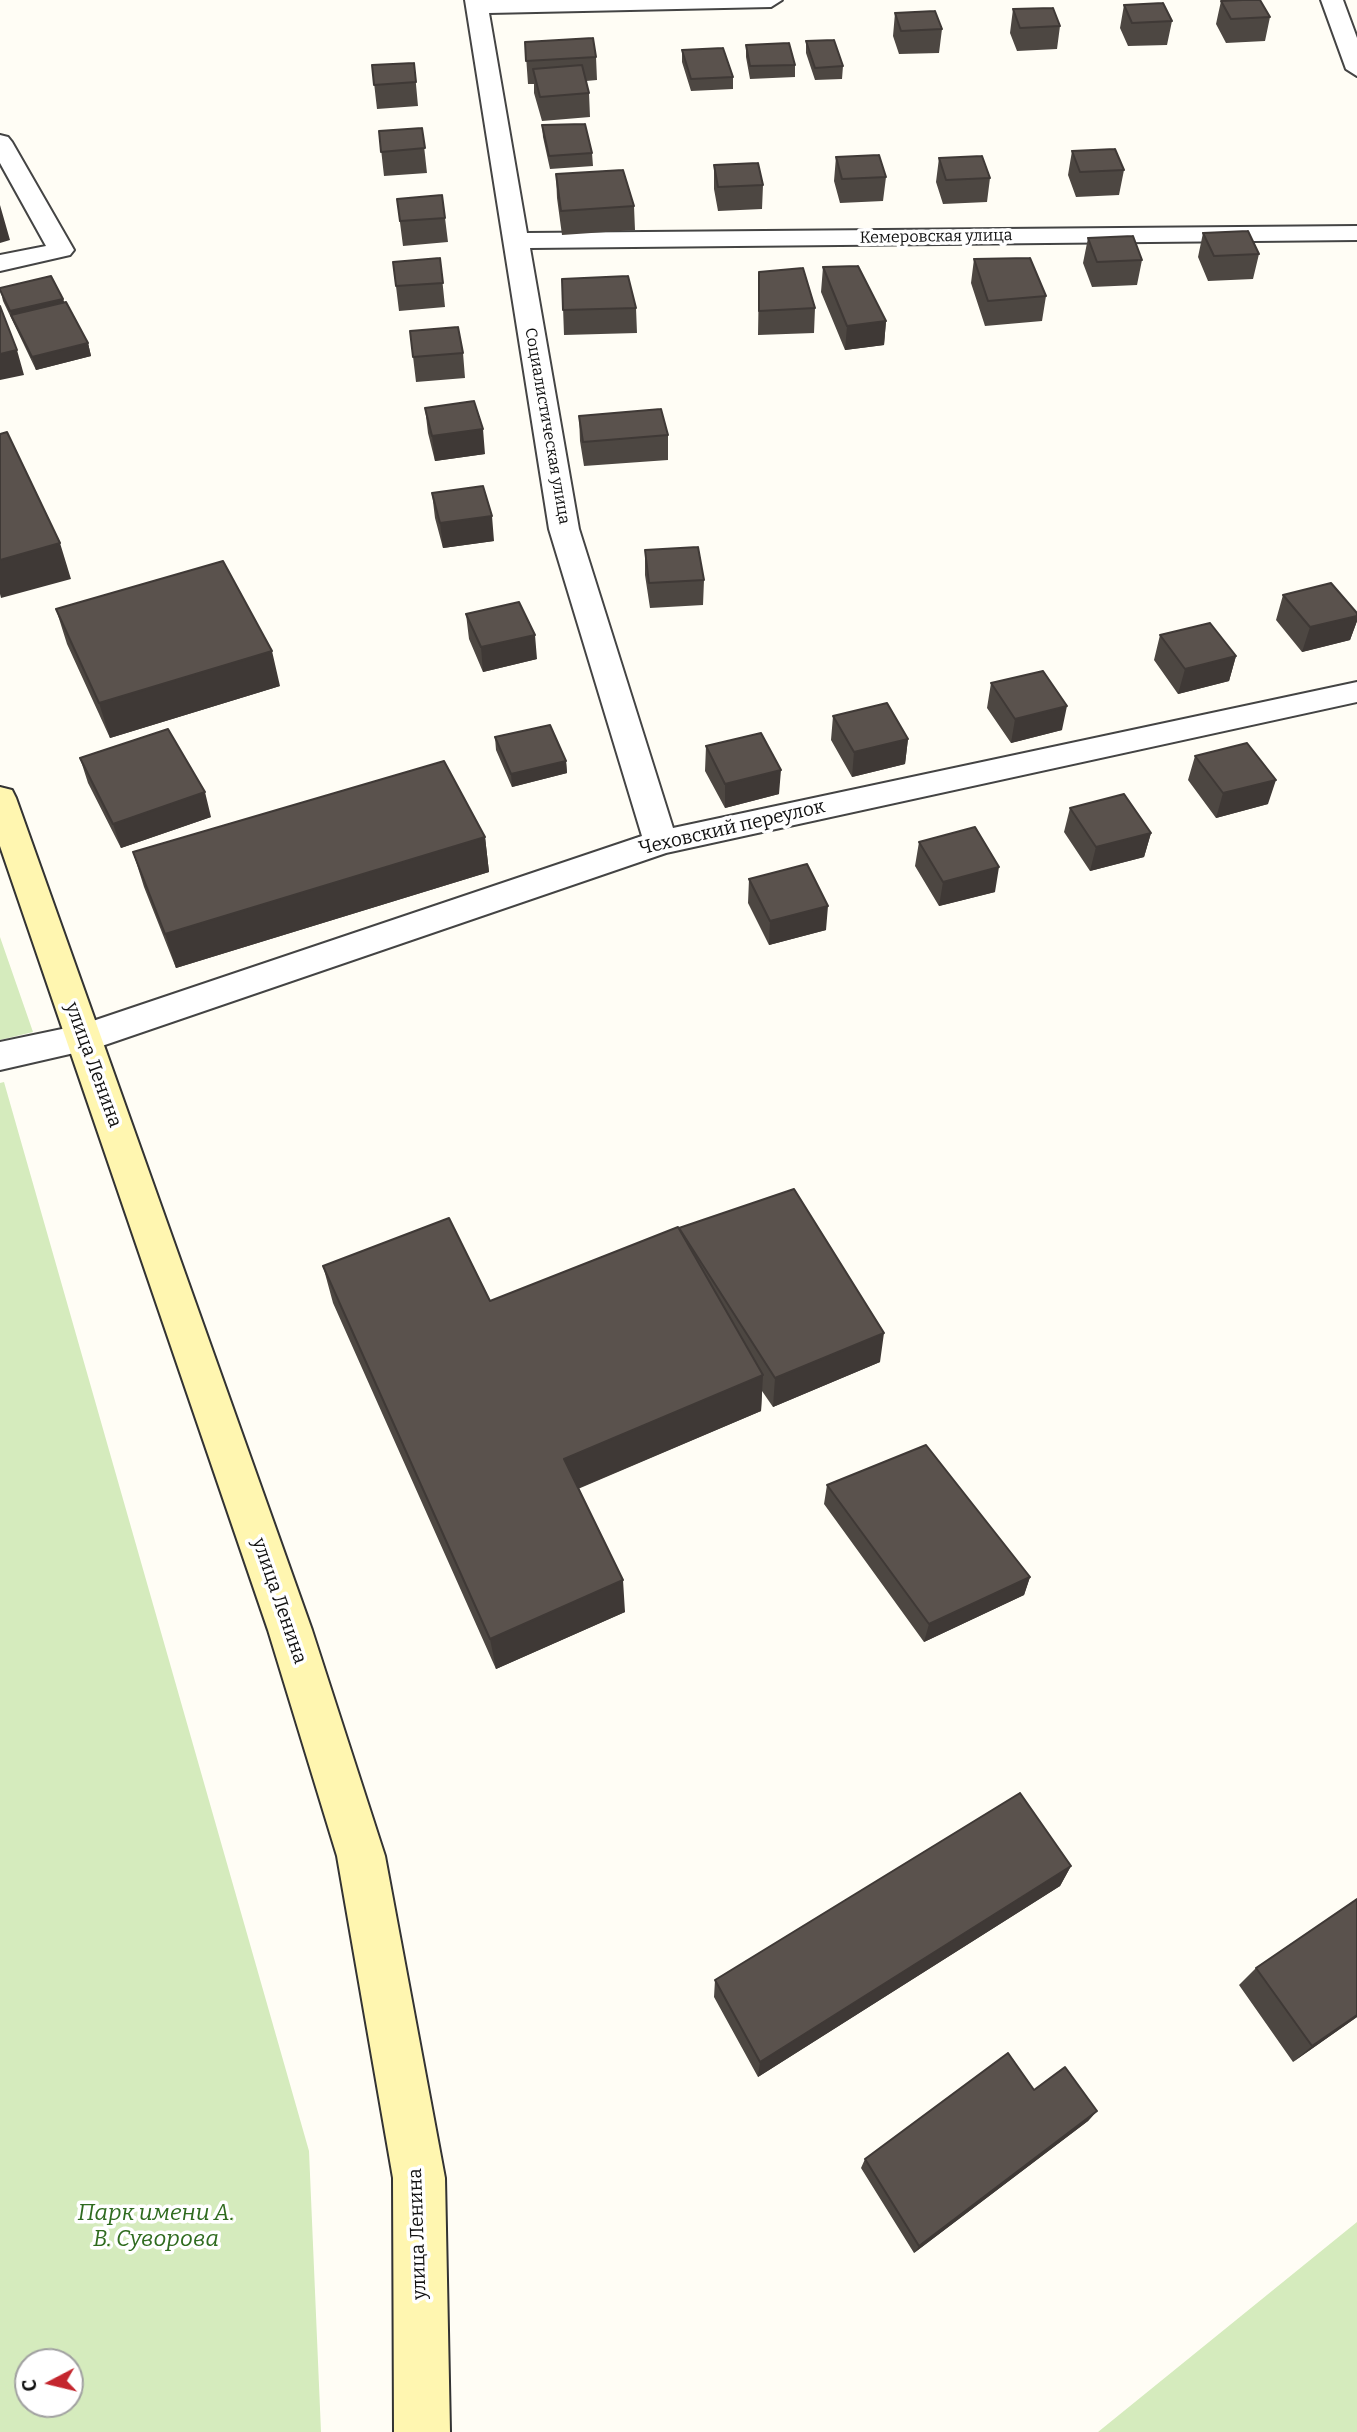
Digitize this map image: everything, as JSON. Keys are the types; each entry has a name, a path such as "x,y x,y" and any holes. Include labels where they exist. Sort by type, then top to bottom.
{"main road":[{"name":"улица Ленина","path":"0,799 290,1630 360,1856 419,2178 422,2432"}],"street":[{"path":"478,4 771,0"},
{"path":"1332,0 1357,69"},
{"name":"Социалистическая улица","path":"478,4 564,529 661,842"},
{"path":"0,142 61,250 0,263"},
{"name":"Кемеровская улица","path":"515,241 1357,233"},
{"name":"Чеховский переулок","path":"0,1056 83,1038 661,842 1357,692"}],"green space":[{"path":"0,937 33,1032 0,1040"},
{"name":"Парк имени А. В. Суворова","path":"4,1082 309,2151 321,2432 0,2432 0,1083"},
{"path":"1357,2222 1357,2432 1098,2432"}],"building":[{"path":"1260,0 1270,17 1231,19 1221,1"},
{"path":"1163,3 1172,21 1132,23 1124,5"},
{"path":"1053,8 1060,26 1020,28 1013,9"},
{"path":"935,11 942,29 901,31 895,13"},
{"path":"593,38 596,57 526,61 525,42"},
{"path":"834,40 843,66 815,68 806,41"},
{"path":"789,43 795,65 750,66 746,45"},
{"path":"723,48 733,77 691,79 682,50"},
{"path":"414,63 416,82 374,85 372,65"},
{"path":"582,65 589,93 540,97 533,69"},
{"path":"585,124 592,153 549,156 542,125"},
{"path":"422,128 425,148 381,152 379,131"},
{"path":"1115,149 1124,170 1080,172 1072,151"},
{"path":"879,155 886,177 842,179 836,157"},
{"path":"982,156 990,178 946,180 939,158"},
{"path":"758,163 763,185 718,187 714,165"},
{"path":"623,170 634,206 561,211 556,174"},
{"path":"442,195 445,218 400,221 397,199"},
{"path":"1248,231 1259,254 1214,256 1203,233"},
{"path":"1133,236 1142,260 1097,262 1088,238"},
{"path":"440,258 443,283 396,286 393,262"},
{"path":"1030,258 1046,296 988,301 974,259"},
{"path":"858,266 886,321 847,326 823,267"},
{"path":"803,268 815,308 759,311 759,272"},
{"path":"51,276 63,299 10,311 0,288"},
{"path":"628,276 636,308 563,310 562,279"},
{"path":"66,302 88,343 32,357 11,315"},
{"path":"0,306 17,350 0,354"},
{"path":"458,327 463,353 413,357 410,331"},
{"path":"474,401 483,429 432,436 425,408"},
{"path":"661,409 668,435 583,442 579,416"},
{"path":"7,432 60,543 0,560 0,434"},
{"path":"483,486 492,516 440,523 432,493"},
{"path":"698,547 704,580 649,583 645,550"},
{"path":"223,561 272,651 99,703 56,609"},
{"path":"1331,583 1357,616 1310,627 1283,595"},
{"path":"519,602 535,635 481,647 466,614"},
{"path":"1210,623 1236,656 1185,669 1160,635"},
{"path":"1043,671 1067,706 1015,719 991,683"},
{"path":"887,703 908,739 854,752 833,716"},
{"path":"550,725 566,761 511,774 495,737"},
{"path":"168,729 205,792 113,824 80,758"},
{"path":"761,733 781,770 725,784 706,746"},
{"path":"1247,743 1276,780 1223,793 1195,756"},
{"path":"444,761 485,837 165,934 133,852"},
{"path":"1124,794 1151,833 1096,847 1070,808"},
{"path":"975,827 999,867 943,882 919,842"},
{"path":"807,864 828,906 770,921 749,879"},
{"path":"794,1189 884,1333 775,1378 679,1228"},
{"path":"449,1218 490,1301 678,1227 763,1375 564,1459 623,1580 490,1639 323,1266"},
{"path":"926,1445 1030,1577 929,1624 827,1485"},
{"path":"1020,1793 1071,1866 760,2062 715,1980"},
{"path":"1357,1899 1357,2015 1312,2046 1256,1968"},
{"path":"1008,2053 1034,2090 1065,2067 1097,2111 919,2246 865,2159"}]}
